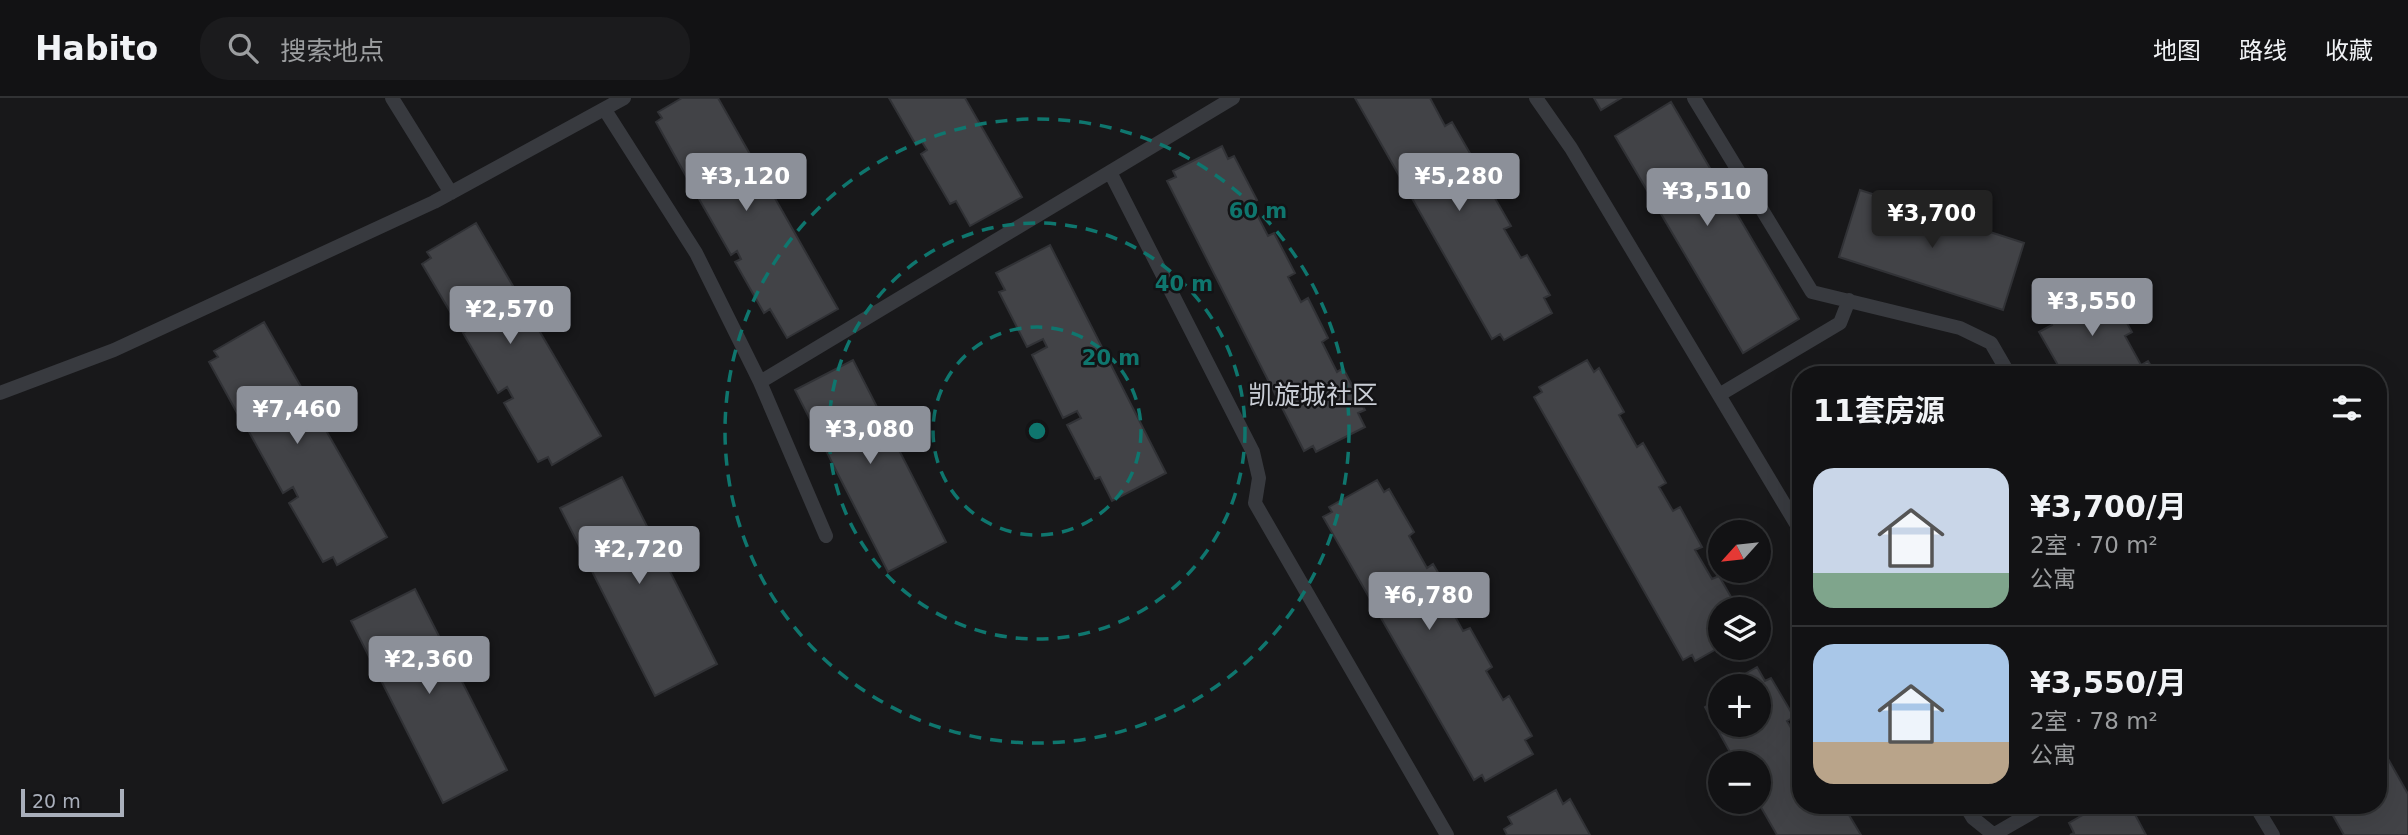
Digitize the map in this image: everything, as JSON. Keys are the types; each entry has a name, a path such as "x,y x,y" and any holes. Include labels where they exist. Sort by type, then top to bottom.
{"lane":[{"path":"392,98 451,193"},
{"path":"0,393 114,350 451,193 624,98"},
{"path":"760,382 1233,98"},
{"path":"1536,98 1571,148 1792,517"},
{"path":"1694,98 1812,292 1960,328 1991,343 2004,366"},
{"path":"604,110 696,253 760,382 826,536"},
{"path":"1110,172 1253,452 1259,478 1255,503 1447,835"},
{"path":"1718,395 1840,323 1849,300"},
{"path":"1971,814 1993,835 2029,814"},
{"path":"2260,814 2273,835"}],"building":[{"path":"682,98 718,98 838,309 787,338 770,309 764,313 735,262 741,259 737,251 731,255 695,192 702,189 697,181 691,185 656,122 662,118 658,112"},
{"path":"889,98 965,98 1022,197 970,226 956,201 950,204 921,154 927,150 922,142 916,145"},
{"path":"1355,98 1430,98 1445,126 1452,122 1475,162 1468,166 1482,190 1488,186 1511,226 1504,229 1521,258 1527,255 1550,295 1544,298 1552,313 1504,340 1500,334 1492,339"},
{"path":"1594,98 1621,98 1601,110"},
{"path":"1671,102 1799,319 1743,353 1615,136"},
{"path":"1222,146 1228,159 1234,156 1257,200 1251,203 1268,236 1274,233 1295,273 1288,277 1301,302 1308,298 1328,338 1322,342 1337,372 1343,368 1365,410 1358,413 1365,427 1316,452 1313,446 1304,451 1167,181 1176,177 1173,171"},
{"path":"1860,190 2024,243 2003,310 1839,257"},
{"path":"476,223 601,436 552,465 548,457 538,462 504,403 513,398 507,387 498,393 463,333 472,328 464,315 455,320 422,264 431,258 427,252"},
{"path":"1050,245 1166,473 1112,501 1100,477 1095,479 1067,425 1081,418 1077,411 1063,418 1032,355 1047,347 1043,339 1027,347 999,292 1005,290 996,273"},
{"path":"2096,286 2106,302 2113,298 2132,332 2125,336 2141,365 2148,361 2151,366 2058,366 2039,332 2052,325 2046,314"},
{"path":"264,322 387,537 337,565 333,557 323,562 289,503 298,497 293,487 283,493 249,432 258,427 251,414 241,420 209,362 218,357 214,351"},
{"path":"853,360 946,542 888,572 795,390"},
{"path":"1587,360 1594,372 1599,368 1624,412 1619,415 1637,447 1643,443 1666,483 1659,487 1673,511 1680,507 1702,547 1695,550 1708,572 1708,583 1723,583 1731,597 1708,597 1708,654 1695,661 1692,655 1683,660 1534,397 1542,392 1539,387"},
{"path":"622,477 717,664 655,696 560,508"},
{"path":"1377,480 1384,492 1389,489 1414,532 1409,536 1427,568 1433,564 1456,603 1450,607 1463,631 1470,628 1492,667 1486,671 1503,700 1509,696 1532,736 1525,740 1533,754 1485,781 1482,775 1474,780 1323,517 1332,512 1329,507"},
{"path":"415,589 507,770 443,803 351,621"},
{"path":"1757,667 1761,674 1745,674"},
{"path":"1771,678 1792,714 1792,718 1787,721 1792,729 1792,814 1848,814 1861,835 1777,835 1765,814 1771,814 1771,751 1729,751 1722,737 1771,737"},
{"path":"2387,757 2408,794 2408,835 2344,835 2332,814 2387,814"},
{"path":"1556,790 1563,804 1570,799 1590,835 1507,835 1504,829 1512,824 1508,817"},
{"path":"2084,814 2135,814 2146,835 2070,835 2074,833 2069,823"}],"district":[{"name":"凯旋城社区","path":"1313,395"}]}
